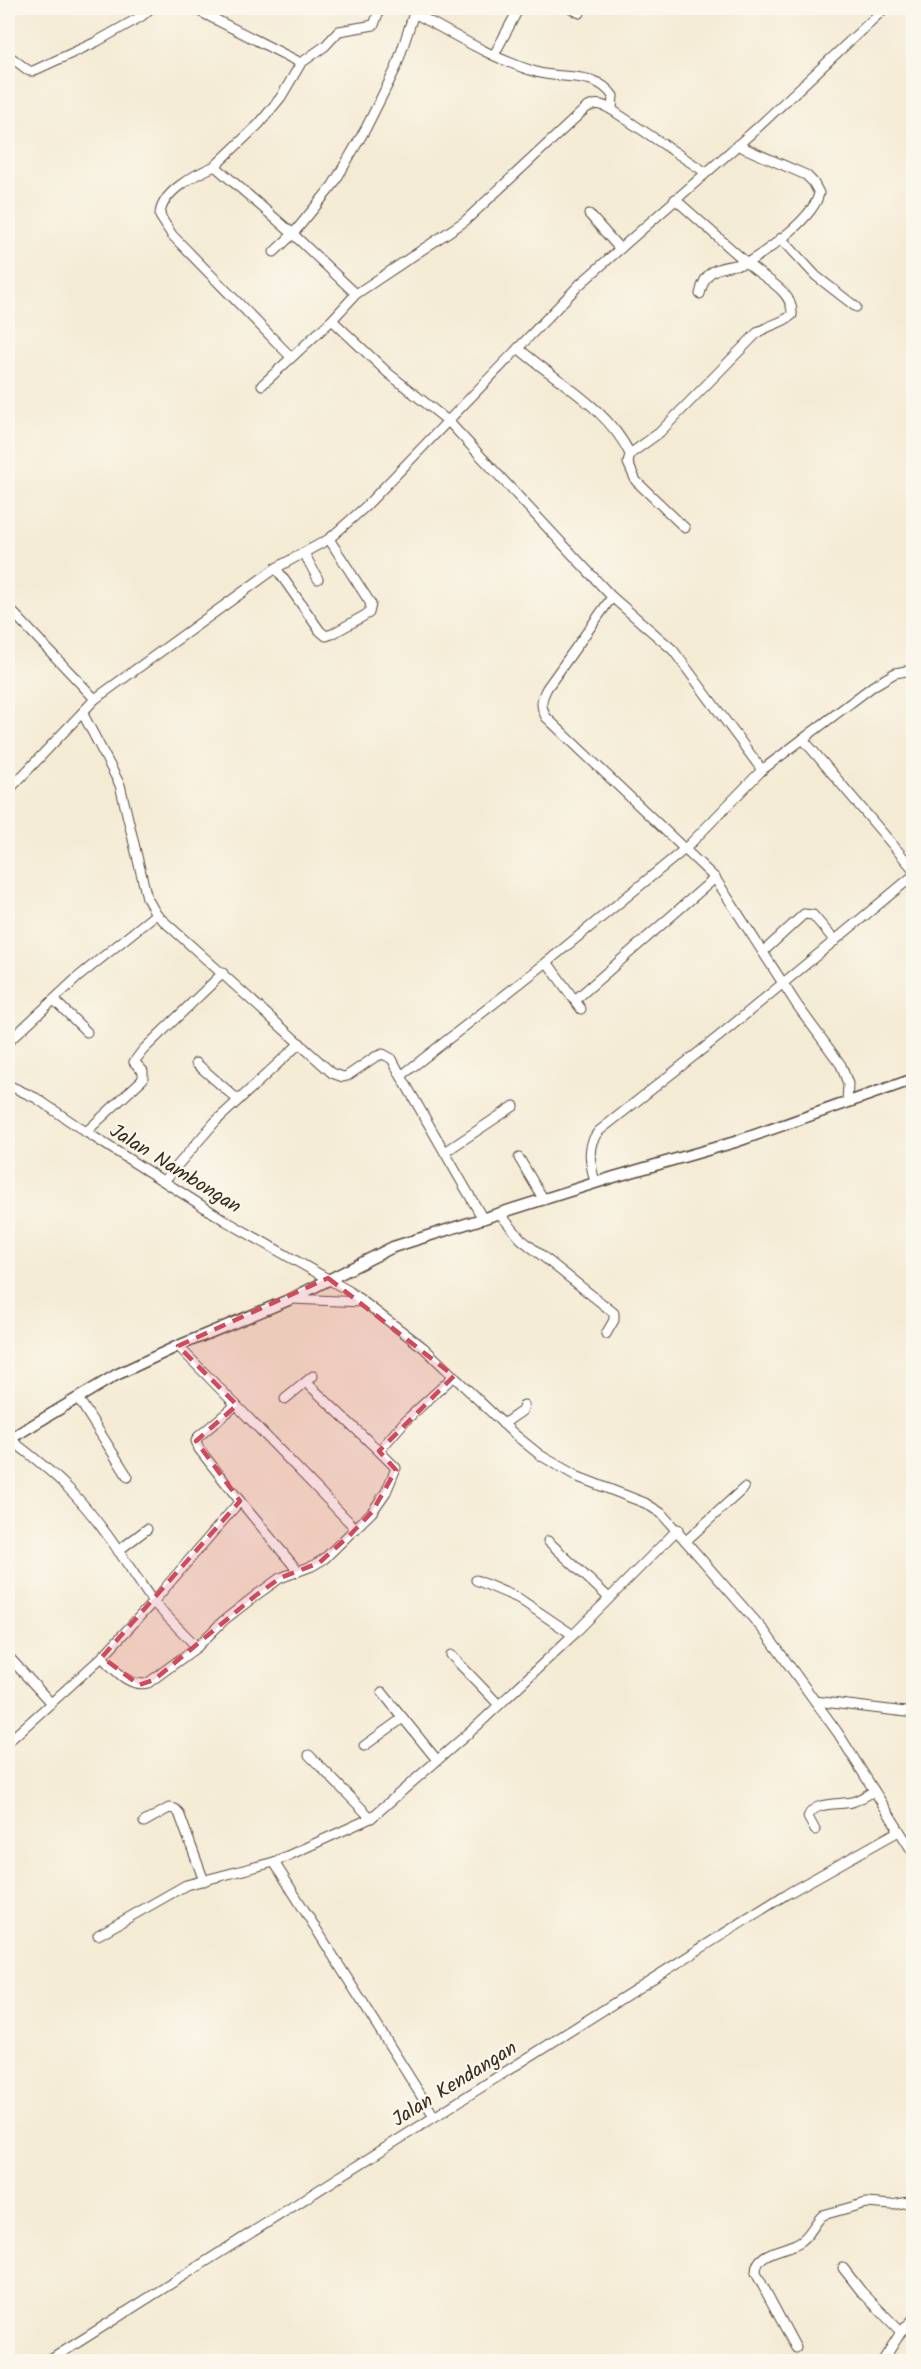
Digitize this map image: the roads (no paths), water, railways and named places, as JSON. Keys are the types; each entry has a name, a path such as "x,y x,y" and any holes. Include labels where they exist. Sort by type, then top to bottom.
{"street":[{"path":"8,54 29,71 33,71 96,42 142,16 151,8"},
{"path":"193,8 301,63"},
{"path":"291,357 172,235 160,216 162,206 179,186 199,172 216,166 259,124 281,97 301,63 325,46 339,31 374,25 380,8"},
{"path":"404,8 415,10 494,55 537,73 567,75 592,81 611,93 613,96 612,110"},
{"path":"494,55 519,8"},
{"path":"570,8 580,13"},
{"path":"8,791 95,699 276,568 329,539 365,507 579,285 737,145 885,8"},
{"path":"274,252 293,234 333,185 366,128 396,68 415,10"},
{"path":"262,385 332,320 356,294 465,221 592,104 602,104 612,110 705,172"},
{"path":"700,294 707,274 715,269 747,263 762,254 812,209 819,193 806,175 737,145"},
{"path":"216,166 356,294"},
{"path":"630,454 658,433 757,333 767,325 783,322 792,315 793,307 786,295 675,199"},
{"path":"589,214 620,249"},
{"path":"782,238 816,276 856,307"},
{"path":"332,320 388,373 447,421 612,597 673,650 762,770"},
{"path":"518,348 604,417 623,440 630,454 628,463 636,481 685,528"},
{"path":"276,568 320,631 326,636 332,634 369,613 372,607 329,539"},
{"path":"304,553 318,579"},
{"path":"612,597 547,688 541,702 542,710 546,717 715,878 797,1005 841,1065 847,1078 850,1098"},
{"path":"8,607 95,699"},
{"path":"401,1076 547,962 686,848 762,770 883,680 895,673 914,672"},
{"path":"83,714 120,785 147,898 156,914 338,1076 347,1076 375,1057 385,1054 392,1059 483,1219"},
{"path":"803,738 914,870"},
{"path":"595,1183 590,1153 593,1140 599,1131 784,983 914,875"},
{"path":"575,1000 715,878"},
{"path":"8,1042 54,999 156,914"},
{"path":"764,951 804,914 813,915 835,941"},
{"path":"547,962 581,1009"},
{"path":"86,1132 143,1079 144,1074 134,1062 143,1050 222,973"},
{"path":"54,999 87,1032"},
{"path":"164,1181 238,1100 300,1043"},
{"path":"196,1063 238,1100"},
{"path":"197,1647 153,1602 118,1551 71,1492 37,1460 9,1439 116,1375 178,1346 291,1299 328,1278 393,1247 595,1183 735,1142 850,1098 914,1079"},
{"name":"Jalan Nambongan","path":"8,1085 36,1098 226,1221 328,1278 363,1302 424,1348 503,1424 540,1455 560,1468 645,1503 661,1513 678,1529 765,1632 838,1733 914,1854"},
{"path":"445,1152 514,1106"},
{"path":"519,1158 544,1200"},
{"path":"500,1214 520,1239 614,1313 614,1320 606,1334"},
{"path":"291,1299 363,1302"},
{"path":"178,1346 356,1528"},
{"path":"379,1451 405,1421 454,1376"},
{"path":"102,1657 121,1675 133,1682 143,1685 154,1680 197,1647 223,1621 280,1578 319,1563 372,1512 386,1492 396,1468 309,1379 285,1399"},
{"path":"78,1398 128,1477"},
{"path":"236,1405 198,1437 196,1441 199,1449 298,1570"},
{"path":"503,1424 522,1411 524,1405"},
{"path":"687,1540 744,1488"},
{"path":"8,1742 102,1657 240,1501"},
{"path":"118,1551 147,1529"},
{"path":"98,1935 186,1885 274,1862 371,1818 499,1705 573,1635 678,1529"},
{"path":"548,1541 609,1598"},
{"path":"476,1580 518,1598 573,1635"},
{"path":"451,1655 499,1705"},
{"path":"8,1656 50,1702"},
{"path":"382,1692 437,1760"},
{"path":"815,1701 914,1713"},
{"path":"364,1746 403,1718"},
{"path":"309,1755 371,1818"},
{"path":"815,1830 808,1817 810,1811 818,1807 854,1801 874,1791"},
{"path":"144,1822 169,1808 175,1809 179,1813 204,1881"},
{"name":"Jalan Kendangan","path":"47,2361 785,1895 899,1831"},
{"path":"274,1862 434,2116"},
{"path":"796,2348 756,2273 757,2264 766,2255 799,2243 810,2234 823,2215 866,2203 892,2205 914,2201"},
{"path":"843,2268 861,2291 901,2332"},
{"path":"882,2361 901,2332 914,2318"}]}
